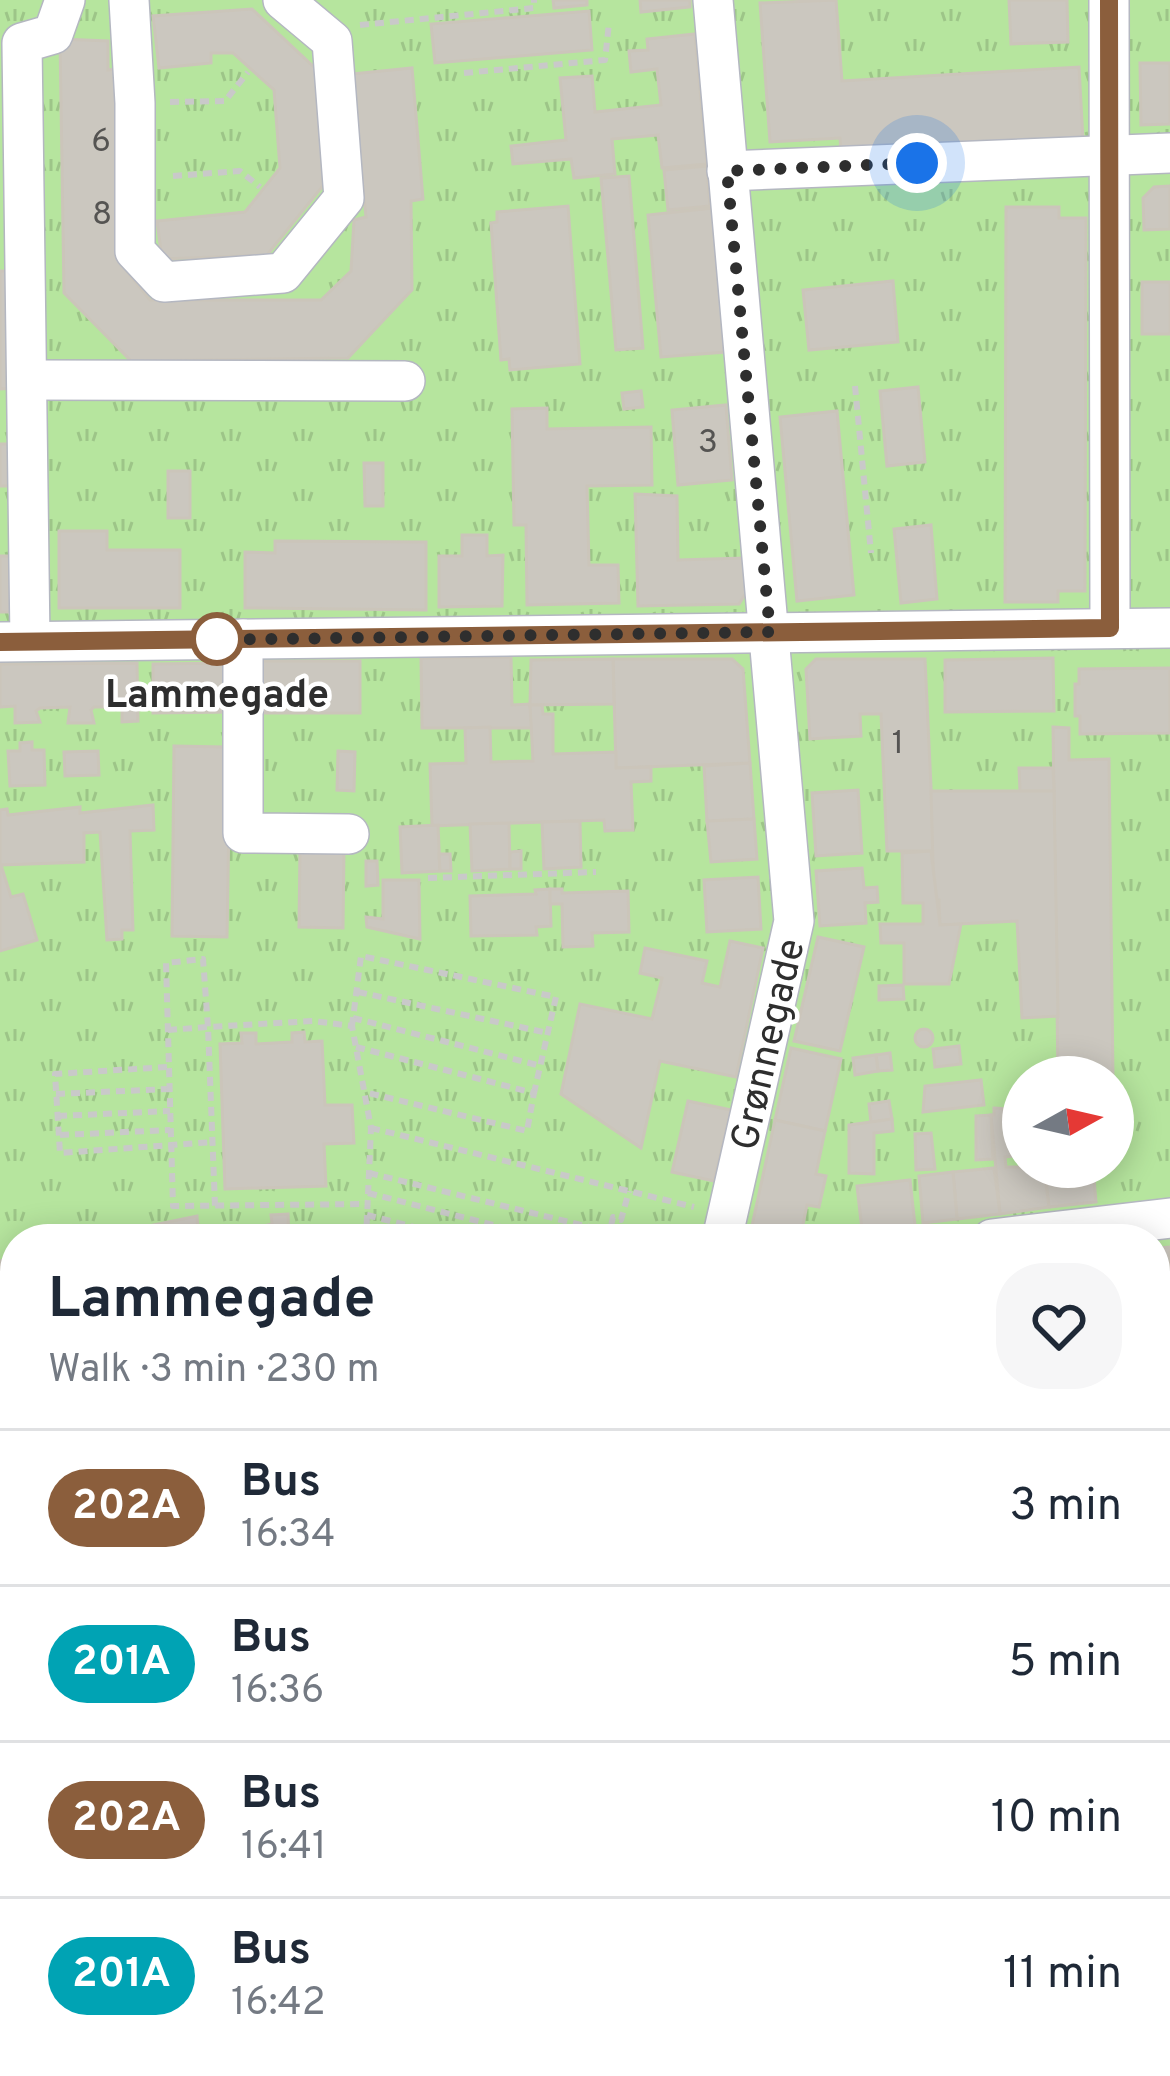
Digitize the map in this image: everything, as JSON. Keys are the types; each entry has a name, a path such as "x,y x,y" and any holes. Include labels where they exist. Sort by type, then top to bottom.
{"street":[{"path":"68,0 53,34 22,43 28,380 15,642 1170,628"},
{"path":"129,0 135,251 164,282 283,273 344,198 332,41 283,0"},
{"name":"Grønnegade","path":"713,0 794,921 726,1224"},
{"path":"1109,0 1110,628"},
{"path":"727,171 1170,153"},
{"path":"28,380 405,381"},
{"path":"243,639 243,833 349,834"},
{"path":"1119,1224 1170,1218"}],"path":[{"path":"332,41 351,26 534,8 534,0"},
{"path":"464,73 605,60 609,23"},
{"path":"135,104 225,100 248,72"},
{"path":"135,179 240,171 260,187"},
{"path":"856,386 871,553"},
{"path":"428,878 596,872"},
{"path":"364,1092 527,1131 556,997 361,956 352,1022 364,1092 371,1128 367,1224"},
{"path":"215,1206 203,959 166,963 172,1206 215,1206 368,1204"},
{"path":"356,991 548,1033"},
{"path":"168,1030 352,1022 541,1066"},
{"path":"356,1047 534,1093"},
{"path":"169,1067 56,1073 60,1153 213,1142"},
{"path":"56,1094 170,1089"},
{"path":"58,1116 170,1111"},
{"path":"371,1128 629,1191 717,1224"},
{"path":"59,1135 170,1130"},
{"path":"369,1173 566,1224"},
{"path":"611,1224 613,1217 621,1220 629,1191"},
{"path":"368,1193 489,1224"},
{"path":"367,1215 402,1224"}],"green space":[{"path":"0,0 1170,0 1170,1224 0,1224"}],"building":[{"path":"553,0 587,0 587,5 554,8"},
{"path":"640,0 690,0 690,7 641,12"},
{"path":"836,0 842,81 1079,67 1083,140 841,151 840,138 770,142 760,3"},
{"path":"1009,0 1067,0 1068,42 1011,44"},
{"path":"252,9 316,69 326,182 267,255 162,259 157,221 245,212 280,168 274,90 233,53 211,53 211,63 159,68 153,16"},
{"path":"589,11 592,50 435,63 431,24"},
{"path":"695,34 707,164 662,168 658,135 612,139 615,174 574,178 571,159 513,164 511,146 566,140 560,78 592,76 595,112 661,105 657,69 631,72 629,51 648,50 647,39"},
{"path":"60,39 108,41 108,70 123,68 125,269 150,300 321,300 351,271 354,220 366,217 351,74 412,68 423,199 411,201 412,290 348,358 131,361 64,293"},
{"path":"1140,63 1170,63 1170,124 1141,125"},
{"path":"707,166 710,206 668,210 664,170"},
{"path":"629,176 643,348 616,350 601,178"},
{"path":"1170,186 1170,229 1144,230 1143,198 1154,187"},
{"path":"568,206 580,364 510,370 509,359 501,360 491,223 497,222 497,212"},
{"path":"1006,207 1059,207 1059,218 1086,218 1085,591 1058,591 1058,602 1005,602"},
{"path":"713,208 726,352 661,357 648,215"},
{"path":"0,271 14,271 16,388 0,389"},
{"path":"893,281 898,342 809,350 803,290"},
{"path":"1142,282 1170,282 1170,334 1142,334"},
{"path":"918,387 925,462 887,466 880,391"},
{"path":"641,391 643,407 624,409 622,393"},
{"path":"726,405 732,480 678,485 672,410"},
{"path":"547,408 547,429 651,427 652,485 587,486 589,565 618,565 619,603 527,605 526,525 514,525 512,409"},
{"path":"837,411 854,595 797,601 780,417"},
{"path":"0,444 12,444 13,486 0,486"},
{"path":"364,463 383,463 383,506 365,506"},
{"path":"168,471 190,471 190,518 168,518"},
{"path":"635,494 677,496 678,560 744,558 746,593 739,604 638,606"},
{"path":"931,525 937,599 901,603 894,529"},
{"path":"59,531 107,531 107,550 180,550 180,608 59,608"},
{"path":"462,535 487,535 487,556 503,555 502,606 439,607 439,556 462,556"},
{"path":"275,541 426,542 426,610 245,608 245,552 275,553"},
{"path":"0,556 15,556 15,612 0,612"},
{"path":"511,657 512,705 530,704 532,728 422,728 421,658"},
{"path":"1053,658 1054,711 945,712 945,660"},
{"path":"613,659 732,659 743,669 750,763 616,768"},
{"path":"613,659 614,704 530,705 531,660"},
{"path":"816,659 925,659 934,851 887,851 881,714 860,714 861,736 810,739 806,669"},
{"path":"255,661 360,661 360,713 255,713"},
{"path":"137,663 138,721 122,722 122,707 94,707 94,723 68,723 70,707 40,708 36,711 40,722 15,723 15,706 0,707 0,664"},
{"path":"234,663 234,712 153,713 153,664"},
{"path":"1170,668 1170,733 1080,734 1080,716 1075,716 1079,669"},
{"path":"530,705 542,705 543,714 553,714 553,754 616,752 616,768 651,767 651,781 631,782 633,830 605,831 604,820 432,826 430,764 466,763 465,728 490,727 491,762 533,761"},
{"path":"1053,727 1069,728 1069,760 1109,759 1113,1056 1058,1056"},
{"path":"32,742 32,750 44,750 45,785 10,786 8,751 20,751 20,743"},
{"path":"174,746 225,747 230,764 227,937 172,936"},
{"path":"98,751 99,775 65,776 64,752"},
{"path":"338,751 355,752 354,791 337,790"},
{"path":"750,763 754,819 707,821 704,766"},
{"path":"1019,768 1053,768 1054,791 1020,791"},
{"path":"858,790 862,853 816,856 812,793"},
{"path":"931,791 1054,791 1058,1016 1022,1018 1017,921 940,925 939,900 934,901"},
{"path":"153,805 154,830 130,831 133,930 122,930 122,939 107,940 100,832 84,833 84,862 1,865 11,897 23,894 37,940 0,951 0,810 7,809 8,815 80,807 80,813"},
{"path":"754,819 757,859 711,862 707,821"},
{"path":"580,821 581,867 544,869 542,822"},
{"path":"509,823 510,869 472,871 470,824"},
{"path":"438,825 440,871 402,873 400,827"},
{"path":"300,849 344,849 343,928 299,927"},
{"path":"521,851 521,869 510,869 510,852"},
{"path":"931,851 940,925 961,924 949,984 904,984 904,943 881,943 880,924 923,924 923,903 903,903 902,853"},
{"path":"439,854 450,854 451,871 440,871"},
{"path":"366,861 377,861 378,885 366,886"},
{"path":"862,868 864,888 877,887 878,902 865,903 866,923 820,926 816,871"},
{"path":"758,877 761,929 707,932 704,880"},
{"path":"383,880 419,880 420,939 367,927 366,917 383,919"},
{"path":"550,889 551,926 536,927 537,935 471,936 470,896 536,894 535,890"},
{"path":"550,889 562,889 562,893 628,891 629,932 592,933 593,946 563,947 562,904 550,904"},
{"path":"818,937 864,947 840,1051 794,1041"},
{"path":"730,941 763,948 736,1077 660,1061 641,1148 561,1094 580,1004 652,1019 662,978 640,973 645,948 707,961 702,983 720,987"},
{"path":"903,985 904,999 879,1000 879,986"},
{"path":"924,1029 933,1038 924,1047 915,1038"},
{"path":"304,1032 305,1042 322,1041 325,1105 352,1105 354,1143 324,1144 326,1186 225,1189 220,1044 242,1043 241,1033 256,1033 256,1044 292,1042 292,1033"},
{"path":"959,1046 961,1064 935,1067 933,1049"},
{"path":"791,1048 841,1059 825,1131 775,1120"},
{"path":"890,1053 892,1070 878,1071 876,1055"},
{"path":"876,1055 878,1071 855,1075 853,1058"},
{"path":"981,1080 984,1105 923,1112 925,1086"},
{"path":"688,1101 731,1110 714,1181 672,1172"},
{"path":"889,1101 892,1119 871,1123 869,1104"},
{"path":"994,1108 1002,1109 1002,1188 1047,1188 1049,1207 1000,1214"},
{"path":"991,1115 993,1159 976,1160 976,1116"},
{"path":"892,1119 893,1131 874,1133 874,1174 849,1173 849,1125"},
{"path":"775,1120 825,1131 816,1174 826,1176 819,1207 807,1205 803,1224 752,1224"},
{"path":"931,1133 935,1169 916,1170 915,1134"},
{"path":"994,1168 1000,1214 957,1219 953,1172"},
{"path":"953,1172 957,1219 923,1223 919,1176"},
{"path":"910,1180 915,1224 861,1224 857,1186"},
{"path":"1047,1188 1095,1188 1096,1202 1049,1207"},
{"path":"288,1214 288,1224 272,1224 271,1215"},
{"path":"197,1216 198,1224 159,1224"}],"bus line":[{"name":"202A","path":"0,642 1110,628 1109,0"}],"place":[{"name":"Lammegade","path":"217,639"}],"route":[{"path":"217,639 201,640 770,632 727,171 917,163"}]}
